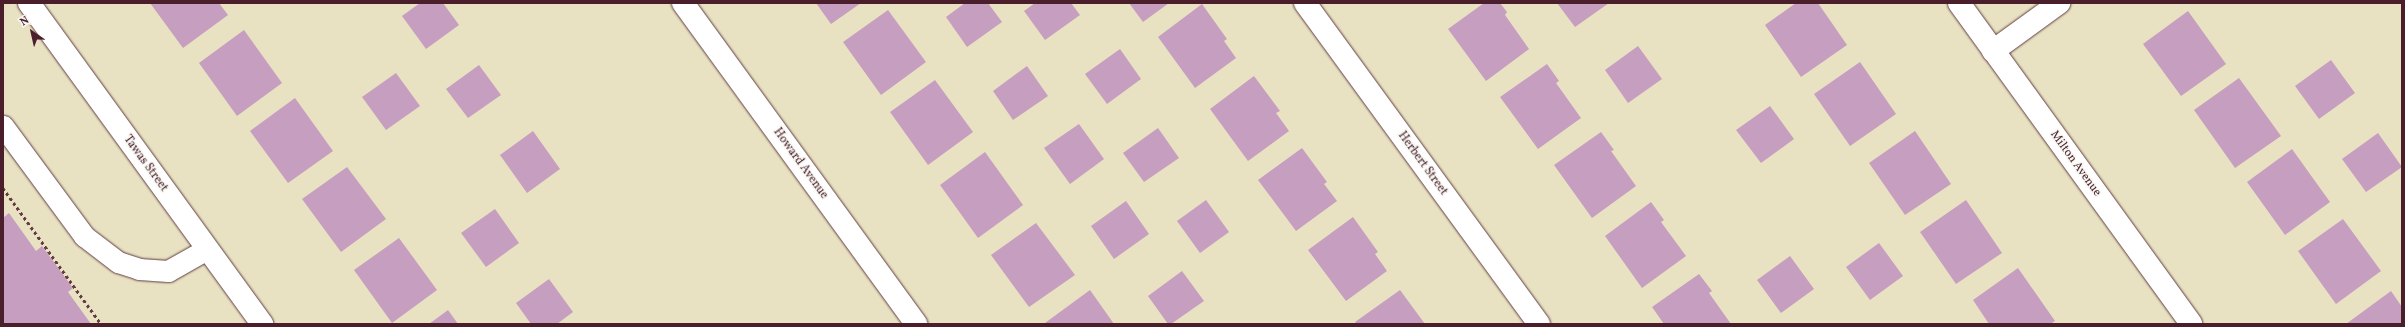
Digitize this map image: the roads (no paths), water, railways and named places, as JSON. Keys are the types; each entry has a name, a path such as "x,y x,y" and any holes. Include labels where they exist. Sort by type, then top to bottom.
{"street":[{"name":"Tawas Street","path":"29,3 262,324"},
{"name":"Howard Avenue","path":"683,3 916,324"},
{"name":"Herbert Street","path":"1305,3 1539,324"},
{"name":"Milton Avenue","path":"1959,3 2191,324"},
{"path":"1993,50 2059,3"}],"lane":[{"path":"3,126 84,236 118,262 139,270 168,271 207,249"}]}
